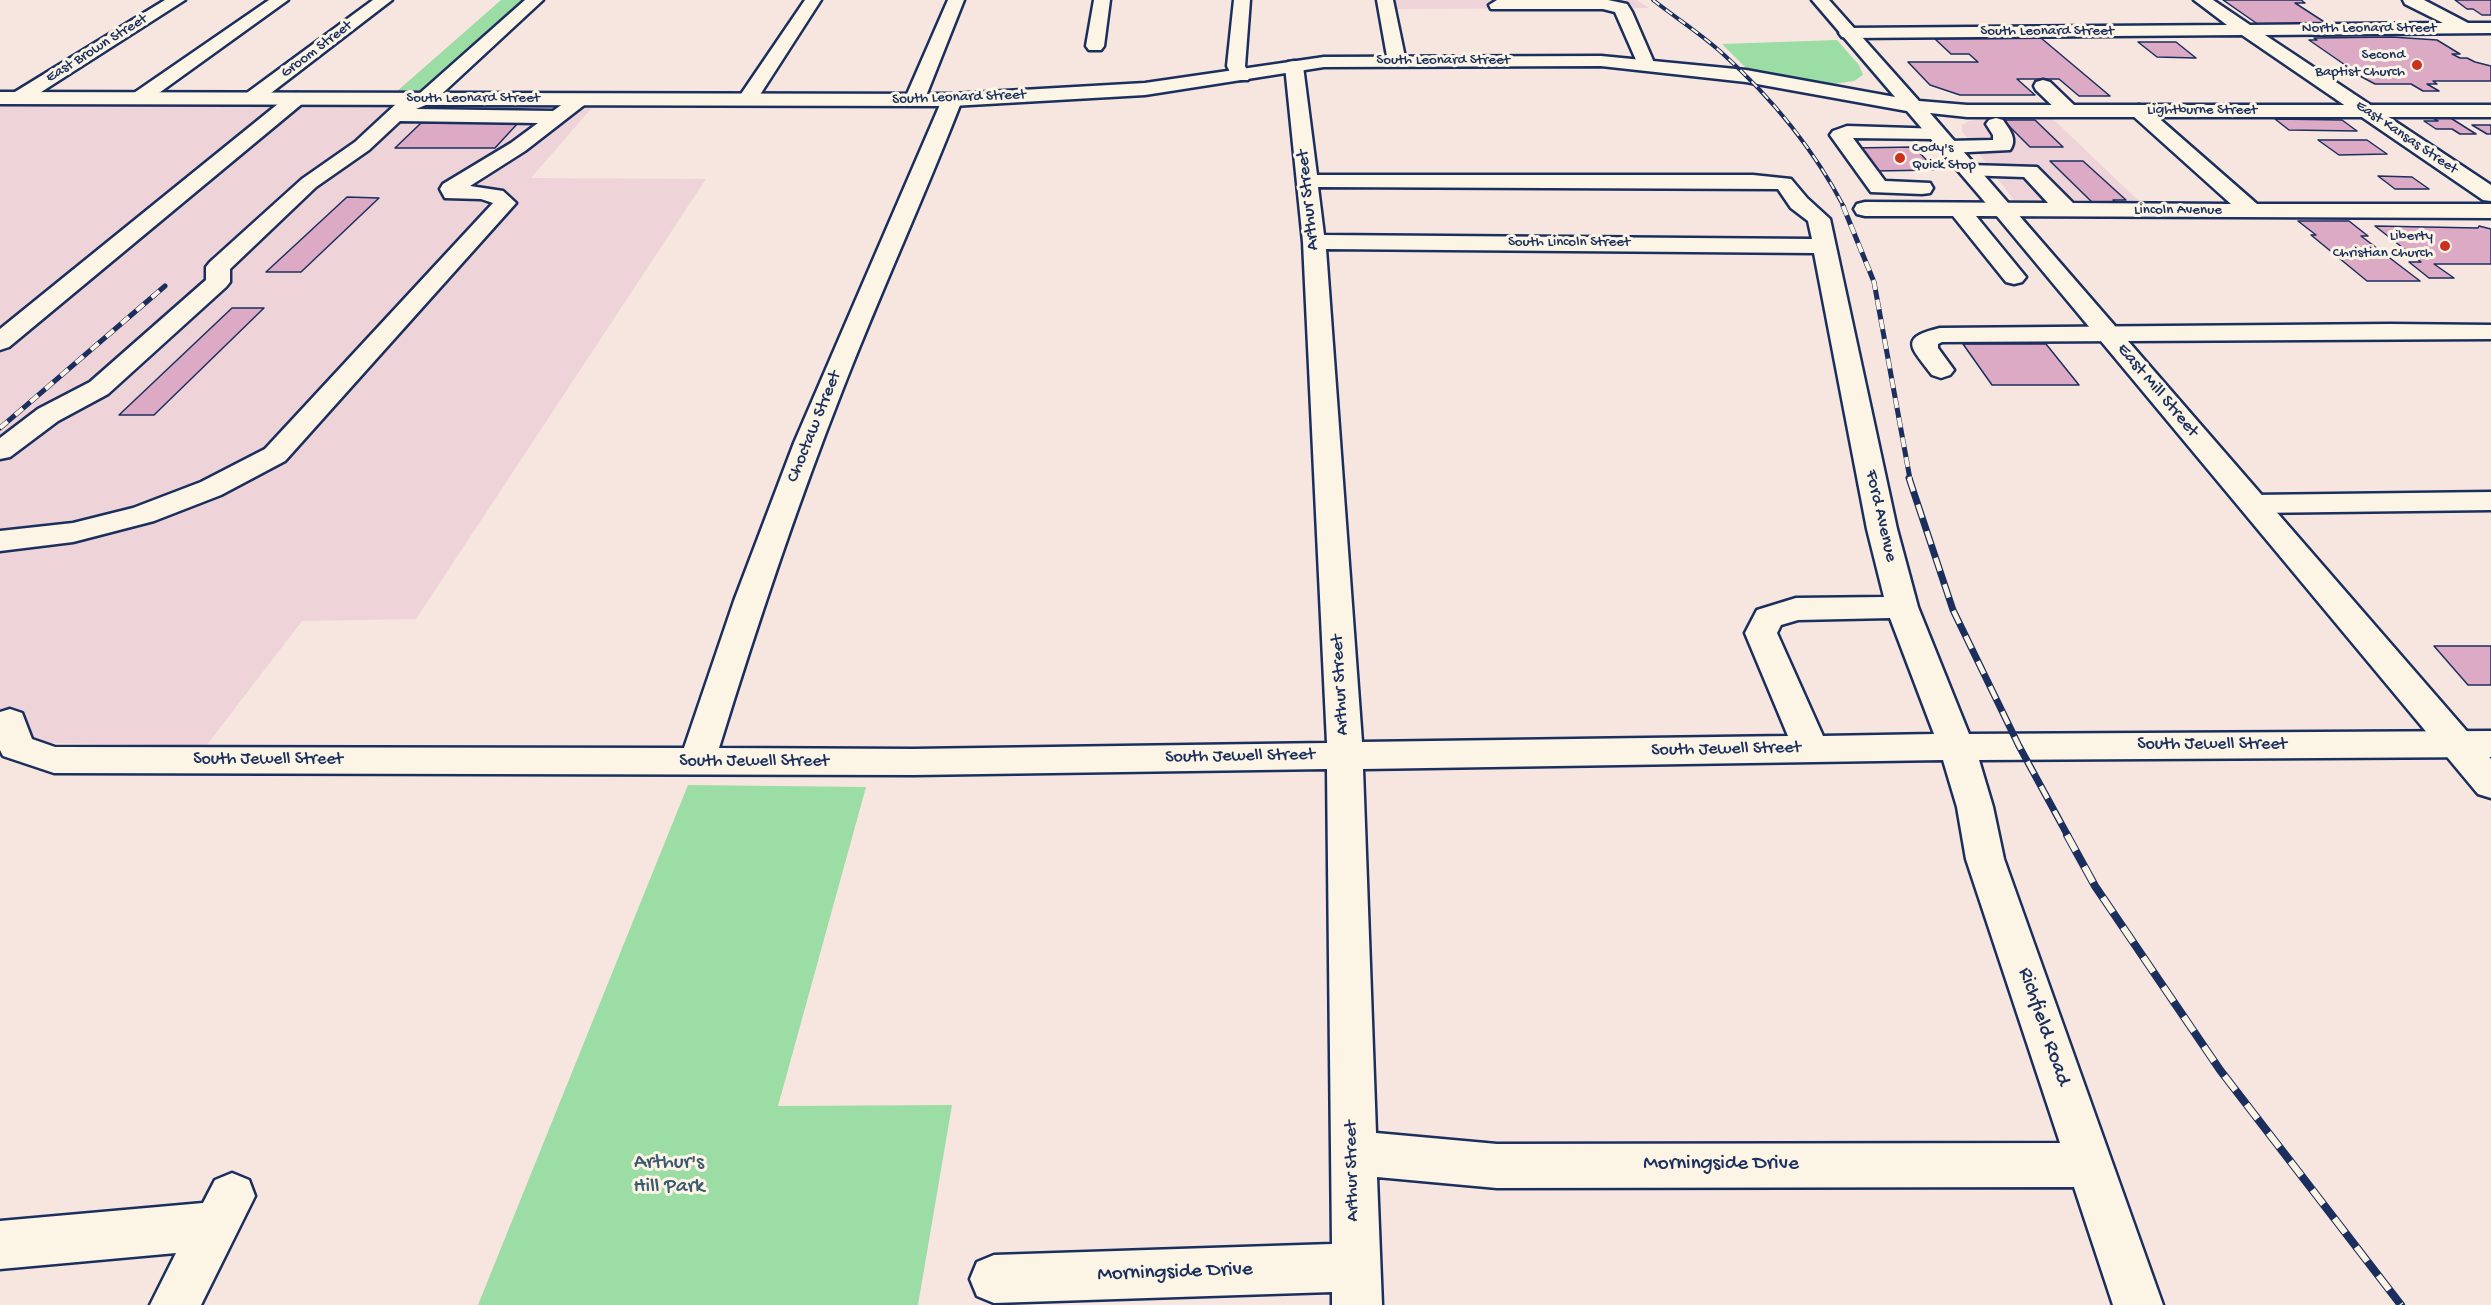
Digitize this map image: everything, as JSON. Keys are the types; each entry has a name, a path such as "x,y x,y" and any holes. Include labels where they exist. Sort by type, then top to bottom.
{"street":[{"name":"East Brown Street","path":"9,99 177,0"},
{"path":"138,99 280,0"},
{"name":"Groom Street","path":"251,99 384,0"},
{"path":"0,451 48,415 99,388 218,282 218,267 300,190 362,146 403,108 426,98 535,0"},
{"path":"747,100 813,0"},
{"path":"914,101 956,0"},
{"path":"1095,46 1102,0"},
{"path":"1240,76 1236,66 1242,0"},
{"path":"1385,0 1397,62"},
{"name":"East Mill Street","path":"1820,0 1942,140 1964,189 2004,210 2253,504 2474,744 2491,784"},
{"name":"East Kansas Street","path":"2202,0 2491,195"},
{"path":"2411,0 2491,43"},
{"path":"1497,5 1603,4 1621,8 1646,65"},
{"name":"North Leonard Street","path":"2247,30 2491,28"},
{"name":"South Leonard Street","path":"1848,33 2247,30"},
{"name":"South Leonard Street","path":"9,99 426,98 914,101 1145,89 1324,62 1601,61 1746,76 1912,106"},
{"name":"Arthur Street","path":"1294,66 1314,242 1345,755 1356,1286"},
{"path":"1817,89 1843,88 1863,83 1876,76 1878,67"},
{"path":"2043,86 2070,111"},
{"path":"0,342 297,99"},
{"path":"0,541 32,539 100,527 178,503 233,480 275,455 505,203 501,198 484,193 453,193 451,189 518,147 582,99"},
{"name":"Choctaw Street","path":"697,762 724,675 789,490 850,339 952,100"},
{"name":"Lightburne Street","path":"1912,106 1967,111 2491,111"},
{"path":"2139,111 2252,211"},
{"path":"395,115 558,117"},
{"path":"1894,209 1840,135 1847,132 2003,146 2003,135 1996,124"},
{"path":"1865,209 1894,209 2030,171 2067,210"},
{"name":"Ford Avenue","path":"1307,181 1754,181 1784,183 1799,203 1819,219 1829,278 1882,529 1902,607 1957,747"},
{"path":"1879,188 1964,189"},
{"path":"1964,189 1978,231 2008,269 2047,261"},
{"name":"Lincoln Avenue","path":"2004,210 2491,211"},
{"path":"1978,231 2022,231"},
{"name":"South Lincoln Street","path":"1314,242 1800,244 1823,247"},
{"path":"1941,370 1925,348 1925,340 1940,335 2491,332"},
{"path":"2253,504 2491,501"},
{"path":"1811,749 1761,633 1768,618 1796,609 1902,607"},
{"name":"South Jewell Street","path":"10,722 16,747 54,760 914,762 1957,747 2474,744"},
{"name":"Richfield Road","path":"1957,747 1975,807 1985,859 2138,1305"},
{"name":"Morningside Drive","path":"1353,1154 1497,1166 2090,1165"},
{"path":"0,1245 224,1211 175,1305"},
{"name":"Morningside Drive","path":"994,1279 1356,1286"}],"shaded area":[{"path":"1391,0 1637,0 1649,8 1394,9"},
{"path":"596,103 531,178 706,179 416,619 302,621 206,746 0,742 0,105 332,106"},
{"path":"1997,116 2050,116 2146,208 2016,203 1962,131 1962,125 1969,121"}],"green space":[{"path":"501,0 527,0 424,90 395,93"},
{"path":"1837,40 1859,65 1863,75 1854,81 1812,84 1750,72 1722,44"},
{"name":"Arthur's Hill Park","path":"688,785 866,787 778,1106 952,1105 918,1305 478,1305"}],"building":[{"path":"2223,0 2301,0 2305,3 2295,3 2329,25 2259,25"},
{"path":"2455,0 2491,0 2491,15 2482,15 2473,9 2467,9"},
{"name":"Second Baptist Church","path":"2392,37 2437,40 2460,54 2452,54 2460,58 2491,66 2491,81 2433,81 2437,84 2427,84 2439,91 2423,91 2411,84 2375,84 2343,67 2348,67 2309,40 2317,40 2314,38"},
{"path":"2041,38 2110,96 2079,96 2059,79 2017,79 2035,95 1960,95 1930,85 1908,62 1978,62 1969,54 1951,54 1935,39"},
{"path":"2138,42 2176,42 2196,58 2157,57"},
{"path":"2449,117 2476,134 2460,134 2452,129 2436,129 2424,121 2438,121 2433,118"},
{"path":"2275,119 2342,120 2357,131 2289,130"},
{"path":"2003,120 2035,120 2063,147 2030,147"},
{"path":"421,123 518,123 495,148 395,148"},
{"path":"2472,125 2491,125 2491,134 2487,134"},
{"path":"2318,140 2367,140 2387,154 2339,155"},
{"path":"1914,147 1936,170 1873,171 1853,148"},
{"path":"2050,161 2083,161 2126,200 2113,200 2119,207 2097,207"},
{"path":"2378,176 2412,177 2429,189 2395,189"},
{"path":"347,197 379,198 301,272 266,272"},
{"path":"2298,221 2349,221 2368,236 2361,236 2420,281 2367,281 2311,235 2316,235"},
{"name":"Liberty Christian Church","path":"2375,226 2478,228 2479,226 2491,229 2491,264 2434,264 2454,278 2429,278 2409,262 2421,262"},
{"path":"232,308 264,308 154,415 119,415"},
{"path":"1963,344 2046,344 2079,385 1992,385"},
{"path":"2434,646 2491,646 2491,685 2468,685"}],"railway":[{"path":"1653,0 1714,46 1758,88 1805,144 1844,207"},
{"path":"1843,206 1874,282 1910,479"},
{"path":"0,428 165,286"},
{"path":"1909,478 1953,610 2019,746 2068,836"},
{"path":"2067,835 2095,886 2220,1070 2401,1305"}],"place":[{"name":"Second Baptist Church","path":"2417,65"},
{"name":"Cody's Quick Stop","path":"1900,158"},
{"name":"Liberty Christian Church","path":"2445,246"}]}
